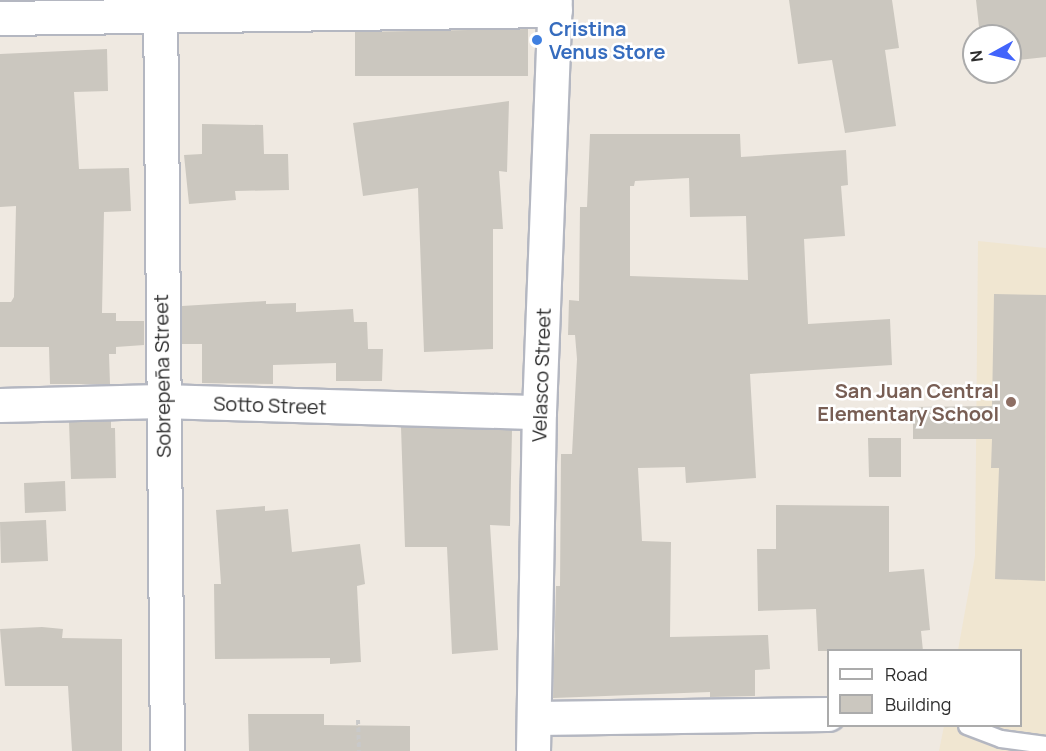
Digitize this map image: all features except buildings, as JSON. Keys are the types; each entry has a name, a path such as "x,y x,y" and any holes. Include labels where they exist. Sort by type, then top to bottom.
{"street":[{"path":"0,18 160,7 555,5"},
{"name":"Velasco Street","path":"533,751 539,412 555,5"},
{"name":"Sobrepeña Street","path":"160,7 161,401 169,642 167,751"},
{"name":"Sotto Street","path":"0,405 161,401 539,412"},
{"path":"535,718 827,714"}],"lane":[{"path":"969,727 1000,740 1046,745"}],"path":[{"path":"358,720 359,751"}],"shaded area":[{"name":"San Juan Central Elementary School","path":"978,241 1046,248 1046,751 939,751 944,727 1022,727 1022,649 958,649 975,556"}],"place":[{"name":"Cristina Venus Store","path":"537,40"},
{"name":"San Juan Central Elementary School","path":"1011,402"}]}
